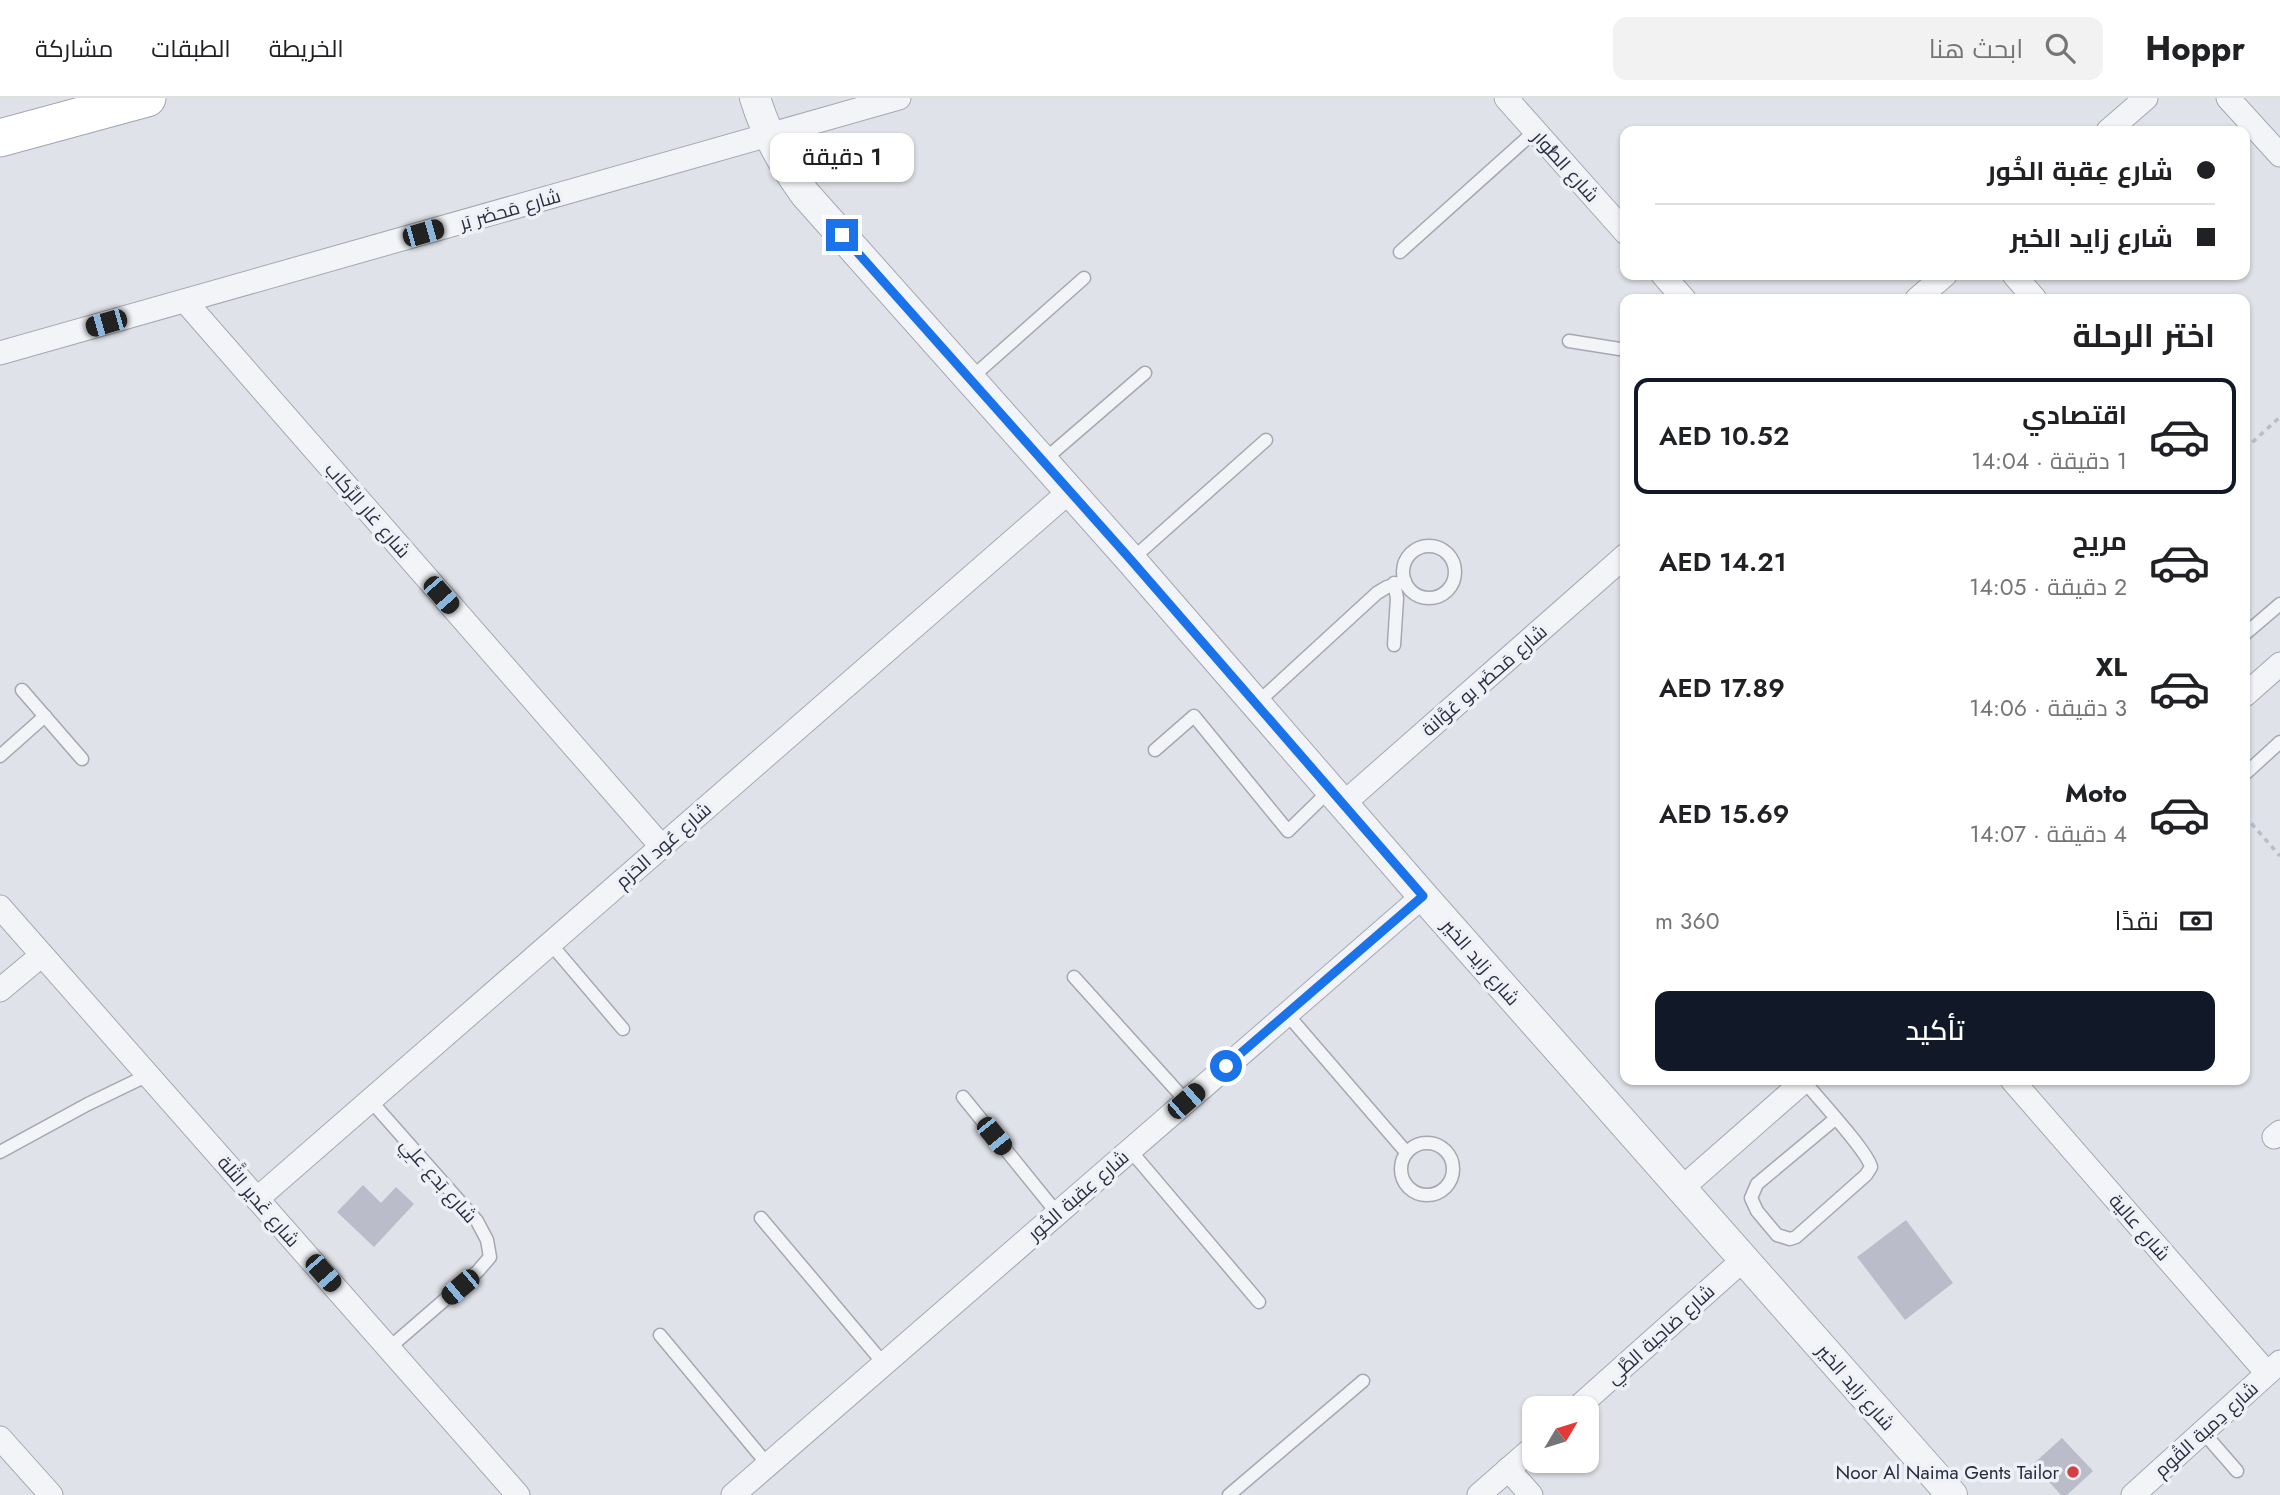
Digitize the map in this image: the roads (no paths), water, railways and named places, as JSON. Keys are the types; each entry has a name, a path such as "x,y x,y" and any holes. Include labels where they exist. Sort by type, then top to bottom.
{"main road":[{"path":"0,138 146,98"}],"street":[{"name":"شارع زايد الخير","path":"755,98 768,136 805,194 1131,560 1423,896 1952,1495"},
{"name":"شارع مَحضَر بَر","path":"0,353 899,98"},
{"name":"شارع الطُّوار","path":"1506,98 1620,226"},
{"path":"2114,126 2146,98"},
{"path":"2228,98 2280,155"},
{"path":"1667,280 1680,294"},
{"path":"1923,294 1939,280"},
{"path":"2018,280 2031,294"},
{"name":"شارع غار الرِّكاب","path":"184,301 662,846"},
{"name":"شارع عُود الحَزم","path":"257,1199 1070,491"},
{"name":"شارع مَحضَر بو عُوَّانة","path":"1337,797 1620,560"},
{"path":"2250,691 2280,664"},
{"name":"شارع عِقبة الخُور","path":"733,1495 1423,896"},
{"name":"شارع غَدير الثَّلة","path":"0,907 518,1495"},
{"path":"0,990 42,955"},
{"path":"1681,1189 1799,1085"},
{"name":"شارع عالية","path":"2017,1085 2274,1368"},
{"name":"شارع ضاحِية الطَّي","path":"1591,1396 1744,1259"},
{"name":"شارع دِمية القُوم","path":"2137,1494 2274,1368"},
{"path":"0,1438 51,1495"},
{"path":"1479,1495 1522,1457"},
{"path":"1508,1469 1531,1495"}],"lane":[{"path":"1400,252 1535,131"},
{"path":"970,379 1084,278"},
{"path":"1570,341 1620,349"},
{"path":"1043,461 1145,373"},
{"path":"1131,560 1266,440"},
{"path":"1394,645 1400,582 1404,565 1413,551 1428,546 1444,550 1454,563 1455,579 1446,593 1430,598 1415,593 1400,582"},
{"path":"1256,704 1377,593 1400,582"},
{"path":"2250,630 2280,604"},
{"path":"22,690 82,758"},
{"path":"0,756 45,716"},
{"path":"1155,750 1194,716 1287,831 1337,797"},
{"path":"2250,769 2280,742"},
{"path":"550,943 623,1029"},
{"path":"1074,977 1186,1101"},
{"path":"1287,1014 1406,1152"},
{"path":"0,1152 148,1075"},
{"path":"1809,1085 1868,1159 1869,1172 1796,1237 1783,1238 1777,1235 1753,1205 1752,1190 1835,1119"},
{"path":"963,1097 1057,1213"},
{"name":"شارع بَدع علِي","path":"370,1100 477,1221 488,1240 490,1256 478,1271 389,1348"},
{"path":"1420,1143 1437,1144 1450,1155 1454,1171 1447,1186 1433,1196 1417,1194 1404,1183 1400,1167 1406,1152 1420,1143"},
{"path":"1130,1150 1259,1302"},
{"path":"761,1217 884,1364"},
{"path":"660,1335 768,1465"},
{"path":"1230,1495 1363,1381"},
{"path":"2203,1432 2237,1471"}],"place":[{"name":"Noor Al Naima Gents Tailor","path":"2073,1472"}]}
